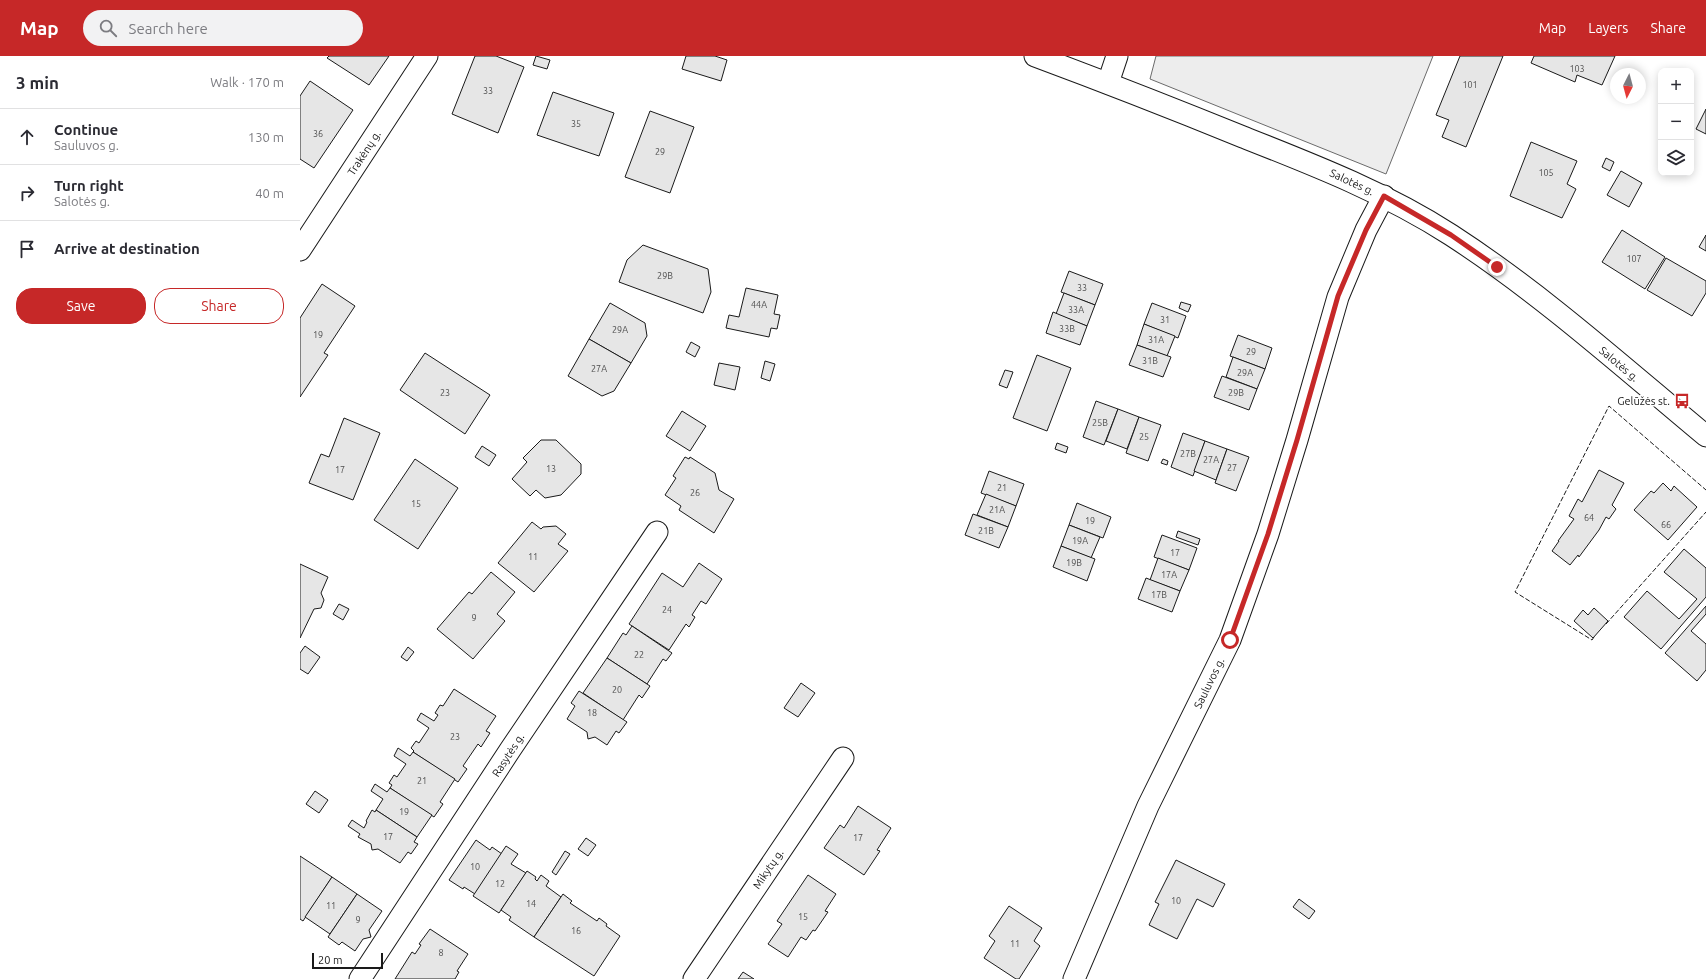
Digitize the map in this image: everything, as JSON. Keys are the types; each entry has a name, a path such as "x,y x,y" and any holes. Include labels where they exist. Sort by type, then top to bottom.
{"street":[{"name":"Trakėnų g.","path":"300,250 427,56"},
{"name":"Salotės g.","path":"1035,56 1333,172 1384,196 1451,235 1497,267 1564,318 1706,436"},
{"path":"1108,84 1117,56"},
{"name":"Sauluvos g.","path":"1074,979 1148,806 1230,640 1268,534 1297,440 1338,296 1366,230 1384,196"},
{"name":"Rasytės g.","path":"360,979 506,757 657,532"},
{"name":"Mikytų g.","path":"694,979 843,758"}],"shaded area":[{"path":"1156,56 1433,56 1386,174 1150,79"}],"building":[{"path":"329,56 389,56 369,85 327,58"},
{"path":"475,56 496,56 524,67 498,133 452,114"},
{"path":"536,56 550,60 547,69 533,65"},
{"path":"686,56 715,56 727,60 721,81 682,69"},
{"path":"1460,56 1503,56 1466,147 1442,137 1449,120 1436,115"},
{"path":"1534,56 1615,56 1602,85 1577,75 1575,82 1531,63"},
{"path":"310,81 353,110 314,168 300,159 300,96"},
{"path":"553,92 614,113 599,156 537,135"},
{"path":"1706,109 1706,134 1696,129"},
{"path":"650,111 694,127 670,193 625,177"},
{"path":"1531,142 1577,161 1567,184 1576,189 1562,218 1510,196"},
{"path":"1606,158 1614,162 1610,171 1602,167"},
{"path":"1621,171 1642,183 1629,207 1607,195"},
{"path":"1622,230 1665,257 1645,289 1602,262"},
{"path":"1706,235 1706,251 1699,247"},
{"path":"643,245 708,269 711,292 703,313 619,282 627,260"},
{"path":"1666,258 1706,281 1706,293 1692,316 1647,290"},
{"path":"1069,271 1103,284 1095,305 1061,292"},
{"path":"322,284 355,306 324,353 328,355 300,397 300,318"},
{"path":"746,288 778,295 774,314 780,315 777,329 771,328 769,337 726,328 729,315 739,317"},
{"path":"1064,293 1095,305 1087,326 1056,314"},
{"path":"1181,302 1191,305 1188,312 1179,308"},
{"path":"610,303 645,323 647,336 631,363 589,339"},
{"path":"1152,303 1186,316 1178,338 1144,324"},
{"path":"1053,312 1087,326 1080,345 1046,333"},
{"path":"1144,324 1175,336 1167,356 1137,345"},
{"path":"1238,335 1272,348 1265,369 1230,356"},
{"path":"589,339 631,363 614,391 602,396 568,376"},
{"path":"691,342 700,347 695,357 686,352"},
{"path":"1137,345 1171,357 1163,377 1129,365"},
{"path":"425,353 490,395 465,434 400,390"},
{"path":"1037,355 1071,368 1047,431 1013,418"},
{"path":"1233,357 1265,369 1257,389 1226,377"},
{"path":"765,361 775,364 770,381 761,378"},
{"path":"719,363 740,367 735,390 714,385"},
{"path":"1005,370 1013,372 1007,388 999,385"},
{"path":"1222,376 1257,389 1249,410 1214,397"},
{"path":"1096,401 1118,409 1104,445 1083,437"},
{"path":"1118,409 1139,417 1127,449 1106,441"},
{"path":"682,411 706,426 690,451 666,436"},
{"path":"1139,417 1161,425 1148,461 1126,453"},
{"path":"344,418 380,433 353,500 309,483 321,454 329,457"},
{"path":"1183,433 1205,441 1193,476 1171,467"},
{"path":"541,440 556,440 581,464 581,474 561,495 545,498 536,490 530,496 512,479 527,462 523,458"},
{"path":"1205,441 1227,449 1216,480 1194,471"},
{"path":"1057,443 1068,447 1066,453 1055,449"},
{"path":"482,446 496,455 489,466 475,457"},
{"path":"1227,449 1249,457 1236,491 1215,483"},
{"path":"685,457 689,459 690,457 715,473 719,490 734,499 714,533 679,510 681,506 665,495 676,478 673,476"},
{"path":"415,459 458,488 418,549 374,520"},
{"path":"1163,459 1168,461 1167,465 1161,463"},
{"path":"1599,470 1624,483 1612,505 1616,509 1609,519 1606,517 1599,530 1579,557 1578,555 1570,565 1552,551 1574,519 1569,516 1578,499 1582,502"},
{"path":"989,471 1024,484 1016,506 981,493"},
{"path":"1663,483 1671,491 1674,486 1697,507 1668,540 1634,510 1651,491 1654,493"},
{"path":"986,494 1016,506 1008,527 977,515"},
{"path":"1077,503 1111,517 1103,538 1069,525"},
{"path":"973,514 1008,527 999,548 965,535"},
{"path":"532,522 541,529 543,527 556,526 566,534 558,544 568,551 534,592 498,563"},
{"path":"1069,525 1100,537 1091,558 1061,546"},
{"path":"1178,531 1200,539 1198,545 1176,537"},
{"path":"1162,535 1197,548 1189,570 1154,557"},
{"path":"1061,546 1095,559 1087,581 1053,567"},
{"path":"1684,549 1706,568 1706,597 1661,649 1624,617 1647,591 1679,619 1697,599 1664,572"},
{"path":"1158,558 1189,570 1180,591 1150,580"},
{"path":"699,563 722,579 706,604 701,601 692,615 695,617 689,627 686,624 669,650 629,624 662,573 683,587"},
{"path":"300,564 328,577 321,593 324,600 321,608 314,609 300,638"},
{"path":"491,572 515,592 497,614 505,621 473,659 437,629 469,592 472,594"},
{"path":"1146,578 1180,591 1172,612 1138,599"},
{"path":"339,604 349,609 343,620 333,614"},
{"path":"1706,606 1706,614 1691,631 1706,644 1706,670 1697,681 1665,653"},
{"path":"1594,608 1608,621 1593,638 1574,621 1583,610 1588,615"},
{"path":"632,626 672,653 666,661 663,659 647,684 607,658 623,633 626,635"},
{"path":"305,646 320,657 308,674 300,669 300,653"},
{"path":"408,647 414,652 407,661 401,657"},
{"path":"607,658 650,686 642,698 639,695 623,720 583,693"},
{"path":"801,683 815,693 798,717 784,708"},
{"path":"454,689 496,716 486,731 490,733 481,747 478,744 463,766 467,769 458,782 413,752 414,751 411,748 416,741 419,743 429,728 417,720 421,713 434,721 438,715 435,713 440,705 443,706"},
{"path":"579,691 627,722 619,733 616,731 607,745 595,737 588,739 587,732 567,719 575,706 571,703"},
{"path":"398,748 410,756 413,752 455,779 440,802 443,804 434,817 390,788 392,785 389,783 394,775 397,777 406,764 394,756"},
{"path":"375,784 387,792 390,788 432,815 417,837 376,810 383,799 371,791"},
{"path":"315,791 328,800 319,813 306,804"},
{"path":"858,806 891,828 877,850 880,851 864,875 824,848 840,825 844,828"},
{"path":"372,810 375,812 376,810 417,837 414,842 418,844 411,854 408,852 400,863 378,849 372,850 371,844 358,837 360,834 348,826 352,820 364,828"},
{"path":"586,838 596,845 588,856 578,849"},
{"path":"476,840 490,850 492,847 502,854 475,894 464,887 463,889 449,880"},
{"path":"506,846 518,854 511,864 526,873 499,913 473,896"},
{"path":"565,851 570,854 556,875 552,872"},
{"path":"300,856 332,877 303,921 300,919"},
{"path":"1176,860 1225,884 1213,907 1197,899 1177,939 1149,925 1159,904 1155,902"},
{"path":"527,871 536,877 535,879 537,881 541,875 549,881 546,886 561,897 534,937 509,920 511,917 501,910"},
{"path":"808,875 836,894 825,911 828,912 815,931 813,930 806,940 801,937 788,957 768,944 782,924 777,921"},
{"path":"332,877 357,894 330,934 305,917"},
{"path":"357,894 382,911 369,930 371,937 363,939 355,951 342,942 339,945 328,937"},
{"path":"563,894 572,901 570,903 597,921 599,918 607,924 606,926 620,936 594,976 534,937"},
{"path":"1299,899 1315,911 1309,919 1293,907"},
{"path":"1009,906 1042,928 1034,941 1040,946 1019,979 1016,979 984,958 995,941 989,936"},
{"path":"430,929 468,954 457,971 459,972 455,979 395,979 412,952 415,954 421,945 419,944"},
{"path":"743,972 754,979 738,979"}],"fence":[{"path":"1594,637 1592,640 1515,592 1609,406 1706,490"},
{"path":"1606,624 1706,512"}],"place":[{"name":"Gelūžės st.","path":"1682,401"}],"route":[{"path":"1230,640 1268,534 1297,440 1338,296 1366,230 1384,196 1451,235 1497,267"}]}
